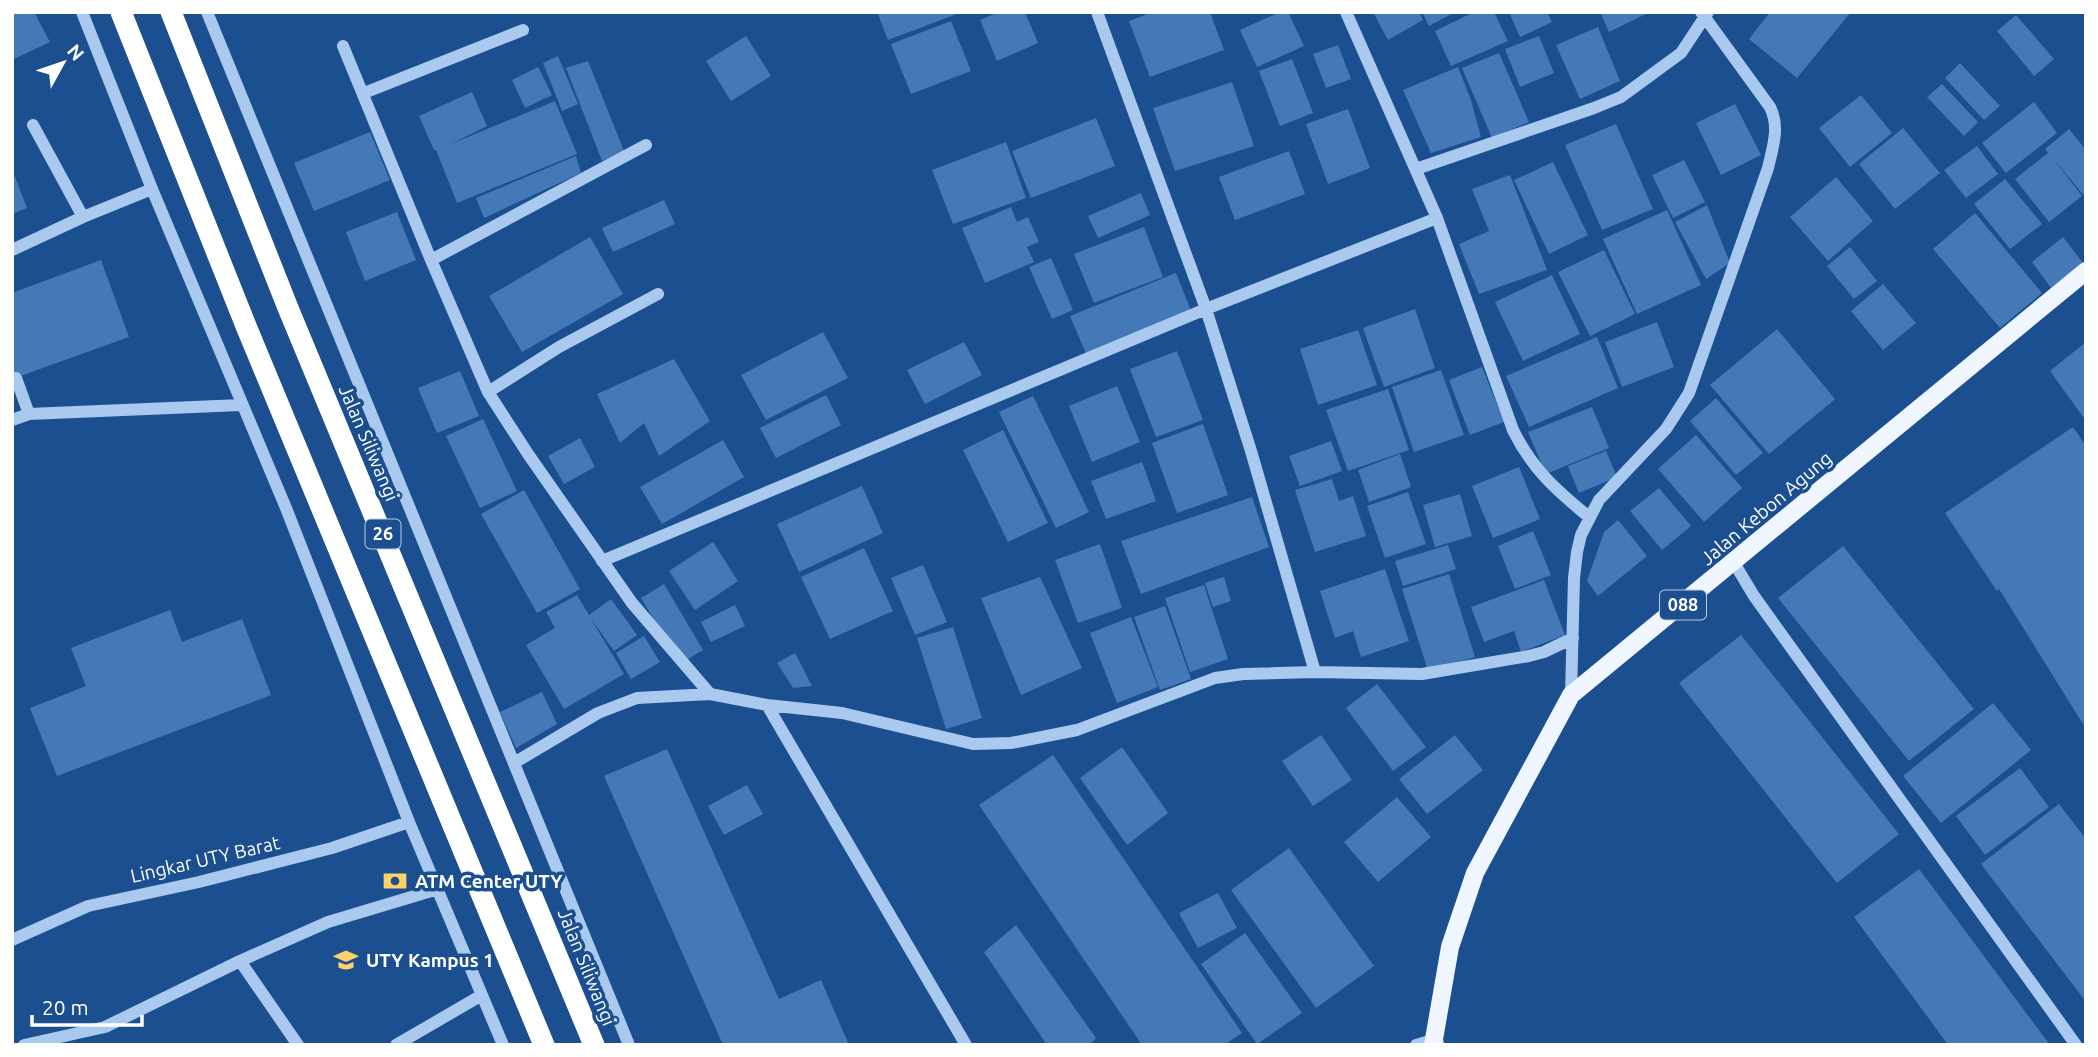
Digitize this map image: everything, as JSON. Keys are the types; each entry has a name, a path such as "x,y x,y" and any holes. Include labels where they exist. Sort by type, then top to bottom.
{"highway":[{"name":"26","path":"121,12 246,326 544,1045"},
{"name":"Jalan Siliwangi","path":"172,17 288,309 594,1045"}],"main road":[{"name":"Jalan Kebon Agung","path":"1430,1043 1450,947 1475,873 1571,695 2086,271"}],"street":[{"path":"82,12 152,189 286,508 409,822 503,1045"},
{"path":"207,12 629,1045"},
{"path":"1097,12 1206,309 1251,451 1315,672"},
{"path":"1346,12 1437,218 1513,430 1524,453 1538,472 1589,517"},
{"path":"1416,169 1621,97 1681,53 1704,14 1770,107 1776,124 1773,146 1759,192 1689,393 1666,429 1599,500 1589,517 1577,552 1571,695"},
{"path":"364,93 523,30"},
{"path":"343,46 430,260 488,392 632,603 710,694"},
{"path":"33,125 83,217"},
{"path":"430,260 646,145"},
{"path":"12,250 152,189"},
{"path":"602,561 1206,309 1437,218"},
{"path":"488,392 559,347 657,294"},
{"path":"16,378 29,415"},
{"path":"12,420 29,415 241,405"},
{"path":"1733,561 1754,596 2076,1045"},
{"path":"514,764 598,713 637,698 710,694 767,705 842,713 973,744 1011,743 1077,730 1215,678 1243,674 1315,672 1422,674 1544,652 1573,638"},
{"path":"767,705 966,1045"},
{"name":"Lingkar UTY Barat","path":"12,940 88,906 199,882 332,848 409,822"},
{"path":"24,1045 105,1027 240,961 328,922 438,889"},
{"path":"240,961 298,1045"},
{"path":"396,1045 482,995"}],"building":[{"path":"12,12 34,12 50,42 14,59"},
{"path":"877,12 962,12 888,40"},
{"path":"999,12 1025,12 1038,43 997,61 980,20"},
{"path":"1153,12 1210,12 1224,50 1150,77 1129,21"},
{"path":"1280,12 1288,12 1304,46 1257,67 1240,30"},
{"path":"1373,12 1419,12 1423,20 1388,40"},
{"path":"1422,12 1455,12 1429,26"},
{"path":"1474,12 1494,12 1508,41 1451,66 1435,31"},
{"path":"1509,12 1547,12 1552,22 1520,37"},
{"path":"1600,12 1650,12 1609,32"},
{"path":"1770,12 1851,12 1797,78 1749,39"},
{"path":"2016,15 2054,59 2034,76 1997,31"},
{"path":"951,21 971,71 911,94 891,44"},
{"path":"1598,27 1620,81 1580,99 1556,45"},
{"path":"746,36 771,76 731,101 706,61"},
{"path":"1539,36 1554,73 1520,87 1505,49"},
{"path":"1338,45 1351,79 1326,88 1313,54"},
{"path":"1499,53 1529,122 1492,138 1462,68"},
{"path":"558,56 578,104 562,111 543,63"},
{"path":"1292,59 1313,113 1280,126 1259,71"},
{"path":"588,61 624,151 602,161 566,68"},
{"path":"1960,63 2000,106 1984,120 1945,78"},
{"path":"538,67 552,95 525,108 512,80"},
{"path":"1458,67 1481,137 1431,153 1403,90"},
{"path":"1232,82 1254,146 1175,171 1153,108"},
{"path":"1942,84 1978,122 1964,136 1927,97"},
{"path":"472,92 487,126 451,144 555,101 577,154 457,203 419,116"},
{"path":"1861,95 1892,133 1850,167 1819,128"},
{"path":"2034,102 2057,133 2006,173 1982,143"},
{"path":"1735,104 1761,155 1721,175 1696,123"},
{"path":"1348,109 1370,168 1328,184 1306,124"},
{"path":"1096,118 1115,166 1031,198 1012,151"},
{"path":"1616,124 1653,209 1602,230 1565,145"},
{"path":"1903,128 1940,173 1895,209 1859,164"},
{"path":"2069,129 2086,150 2086,198 2052,157 2082,196 2049,222 2015,179 2048,153 2045,149"},
{"path":"370,132 390,180 314,211 294,163"},
{"path":"1006,142 1026,198 953,224 932,170"},
{"path":"1977,146 1998,174 1966,198 1944,170"},
{"path":"1289,151 1305,194 1235,220 1219,177"},
{"path":"576,156 581,173 484,218 476,198"},
{"path":"1684,160 1705,202 1673,218 1652,175"},
{"path":"1553,162 1588,235 1549,254 1514,180"},
{"path":"12,169 27,208 12,214"},
{"path":"1510,175 1547,270 1479,294 1459,244 1489,231 1472,189"},
{"path":"1836,177 1873,221 1828,261 1790,217"},
{"path":"2005,179 2042,224 2010,249 1974,204"},
{"path":"1141,193 1150,215 1098,238 1088,216"},
{"path":"664,200 675,224 613,252 602,228"},
{"path":"1707,205 1730,263 1706,279 1675,222"},
{"path":"1011,207 1017,222 1028,217 1039,242 1027,247 1034,262 985,283 962,228"},
{"path":"1667,210 1701,285 1637,314 1603,239"},
{"path":"397,212 416,260 365,281 346,232"},
{"path":"1975,213 2042,293 2000,328 1933,249"},
{"path":"1144,227 1163,277 1094,303 1074,254"},
{"path":"590,237 623,294 522,352 489,296"},
{"path":"2063,237 2083,263 2051,288 2032,262"},
{"path":"1850,247 1877,281 1854,299 1827,266"},
{"path":"1604,250 1635,314 1590,336 1558,272"},
{"path":"1051,258 1073,310 1052,319 1029,267"},
{"path":"101,260 129,337 12,379 12,293"},
{"path":"1176,273 1192,313 1087,356 1070,316"},
{"path":"1552,275 1580,334 1523,361 1495,302"},
{"path":"1883,284 1916,323 1883,350 1851,311"},
{"path":"1415,309 1435,368 1384,387 1363,328"},
{"path":"1657,322 1674,367 1622,387 1605,342"},
{"path":"1777,329 1835,399 1769,454 1710,385"},
{"path":"1358,330 1377,385 1318,405 1300,349"},
{"path":"823,332 848,378 766,420 741,375"},
{"path":"1597,337 1618,388 1529,427 1506,376"},
{"path":"964,342 982,375 925,404 907,370"},
{"path":"2086,342 2086,421 2050,371"},
{"path":"1177,351 1203,420 1156,437 1130,369"},
{"path":"674,359 710,421 659,456 644,423 620,443 597,394"},
{"path":"1482,367 1504,422 1470,435 1449,380"},
{"path":"1441,370 1464,435 1414,452 1392,387"},
{"path":"460,371 479,416 437,433 418,388"},
{"path":"1117,386 1140,442 1092,462 1069,406"},
{"path":"1388,389 1409,450 1348,471 1326,410"},
{"path":"826,395 841,425 776,458 760,428"},
{"path":"1033,396 1089,512 1056,528 999,412"},
{"path":"1716,398 1763,453 1736,475 1690,421"},
{"path":"1592,407 1609,448 1546,474 1528,432"},
{"path":"483,419 517,491 480,508 446,436"},
{"path":"1203,424 1228,495 1177,513 1152,443"},
{"path":"2073,427 2086,446 2086,729 1999,589 1997,591 1945,513"},
{"path":"1003,430 1048,523 1008,542 963,450"},
{"path":"1696,435 1742,488 1704,522 1658,469"},
{"path":"580,438 595,467 564,484 548,456"},
{"path":"723,440 744,477 662,524 640,487"},
{"path":"1331,441 1342,471 1300,486 1289,456"},
{"path":"1606,451 1617,477 1579,493 1568,466"},
{"path":"1400,454 1411,487 1369,502 1358,470"},
{"path":"1142,462 1156,501 1106,519 1091,481"},
{"path":"1519,467 1540,519 1493,538 1472,486"},
{"path":"1332,479 1339,501 1353,496 1366,536 1315,552 1295,490"},
{"path":"862,486 883,533 799,572 777,524"},
{"path":"1659,488 1691,526 1662,550 1630,511"},
{"path":"524,490 580,589 537,613 481,514"},
{"path":"1408,492 1426,544 1385,558 1367,506"},
{"path":"1460,494 1472,536 1435,547 1423,505"},
{"path":"1252,497 1269,547 1141,594 1121,541"},
{"path":"1618,520 1647,556 1598,596 1587,581 1604,532"},
{"path":"1533,531 1551,575 1515,589 1498,546"},
{"path":"713,542 738,581 695,610 669,571"},
{"path":"1100,544 1122,608 1078,623 1055,560"},
{"path":"1448,545 1456,569 1403,586 1395,561"},
{"path":"1843,546 1974,709 1909,761 1778,598"},
{"path":"864,548 893,611 830,639 801,577"},
{"path":"923,565 947,622 915,635 891,578"},
{"path":"1385,569 1409,641 1361,657 1353,631 1335,638 1320,591"},
{"path":"1449,574 1475,657 1428,671 1402,589"},
{"path":"1040,577 1082,668 1021,695 981,598"},
{"path":"1224,577 1231,601 1213,607 1205,583"},
{"path":"1544,580 1565,635 1521,652 1514,631 1484,642 1471,607"},
{"path":"664,584 703,650 680,664 641,598"},
{"path":"1204,585 1228,659 1190,672 1165,598"},
{"path":"577,595 589,615 611,599 637,635 614,651 590,617 624,674 564,709 526,645 555,628 546,612"},
{"path":"735,605 745,626 711,642 701,622"},
{"path":"1165,606 1191,679 1160,690 1134,617"},
{"path":"170,610 182,642 242,619 271,695 57,776 30,708 86,686 71,648"},
{"path":"1131,617 1158,687 1117,703 1090,633"},
{"path":"953,627 982,718 946,729 917,638"},
{"path":"1741,635 1899,834 1837,883 1679,683"},
{"path":"644,636 660,662 631,679 616,653"},
{"path":"795,653 812,686 793,688 777,663"},
{"path":"1377,684 1426,747 1393,771 1346,708"},
{"path":"542,692 557,724 516,748 500,712"},
{"path":"1993,703 2031,750 1941,823 1903,776"},
{"path":"1321,735 1352,780 1313,806 1282,761"},
{"path":"1455,735 1483,770 1427,814 1399,779"},
{"path":"1122,747 1168,813 1127,845 1080,778"},
{"path":"667,749 779,999 821,980 849,1045 723,1045 604,776"},
{"path":"1053,755 1242,1033 1224,1045 1142,1045 979,805"},
{"path":"2020,768 2049,807 1985,855 1956,816"},
{"path":"747,785 763,814 724,835 708,806"},
{"path":"1397,797 1431,837 1378,882 1344,842"},
{"path":"2059,804 2086,839 2086,1002 1981,864"},
{"path":"1289,848 1374,966 1316,1008 1231,890"},
{"path":"1919,869 2050,1045 1948,1045 1854,917"},
{"path":"1218,893 1237,928 1198,948 1179,913"},
{"path":"1016,925 1096,1038 1089,1045 1047,1045 984,952"},
{"path":"1245,933 1302,1013 1257,1044 1201,964"}],"place":[{"name":"ATM Center UTY","path":"395,881"},
{"name":"UTY Kampus 1","path":"346,960"}]}
